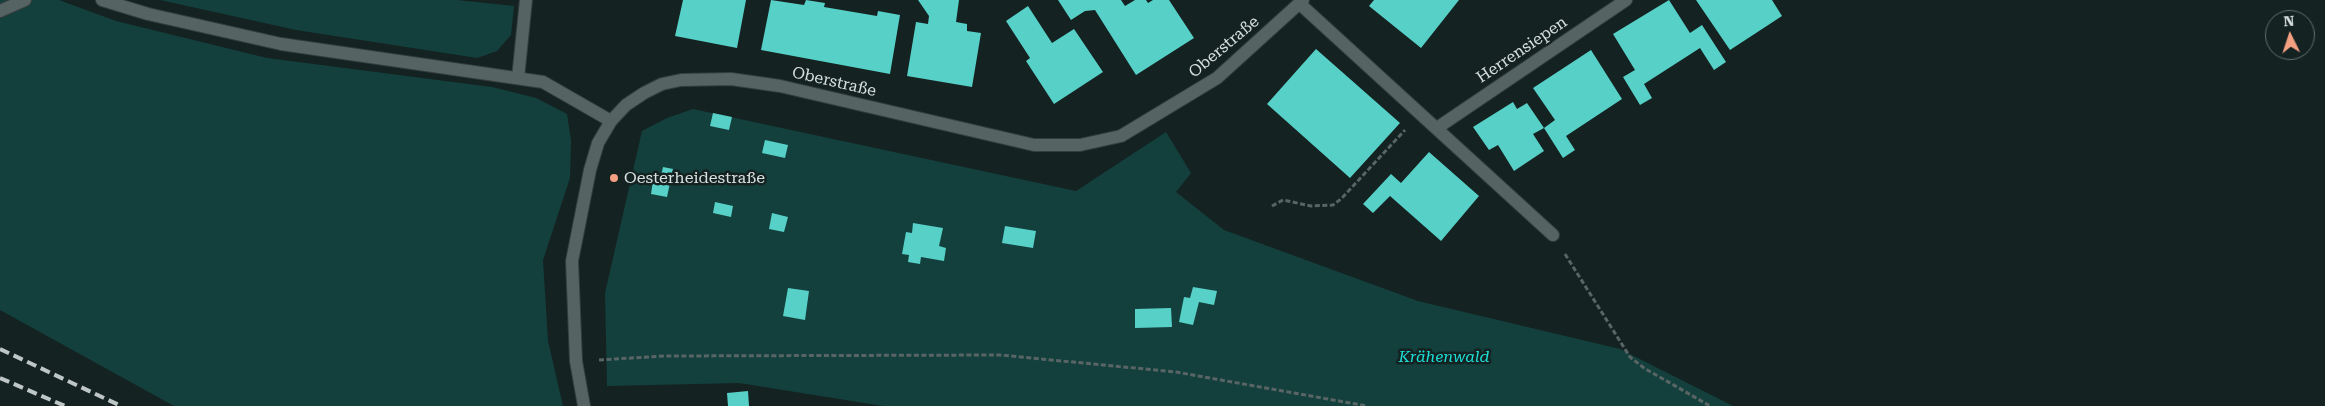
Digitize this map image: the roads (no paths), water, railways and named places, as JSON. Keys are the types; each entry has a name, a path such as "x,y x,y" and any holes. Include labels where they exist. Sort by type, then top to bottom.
{"street":[{"path":"0,11 25,0"},
{"path":"102,0 148,14 281,44 542,82 611,120"},
{"path":"518,78 526,0"},
{"name":"Herrensiepen","path":"1437,128 1626,0"},
{"path":"1302,2 1554,235"},
{"name":"Oberstraße","path":"584,406 576,361 572,261 590,170 598,144 611,120 626,105 662,84 703,78 731,79 780,86 1034,145 1080,145 1121,136 1218,78 1302,2"}],"railway":[{"path":"0,349 121,406"},
{"path":"0,378 65,406"}],"place":[{"name":"Oesterheidestraße","path":"614,178"}],"park label":[{"name":"Krähenwald","path":"1444,357"}]}
